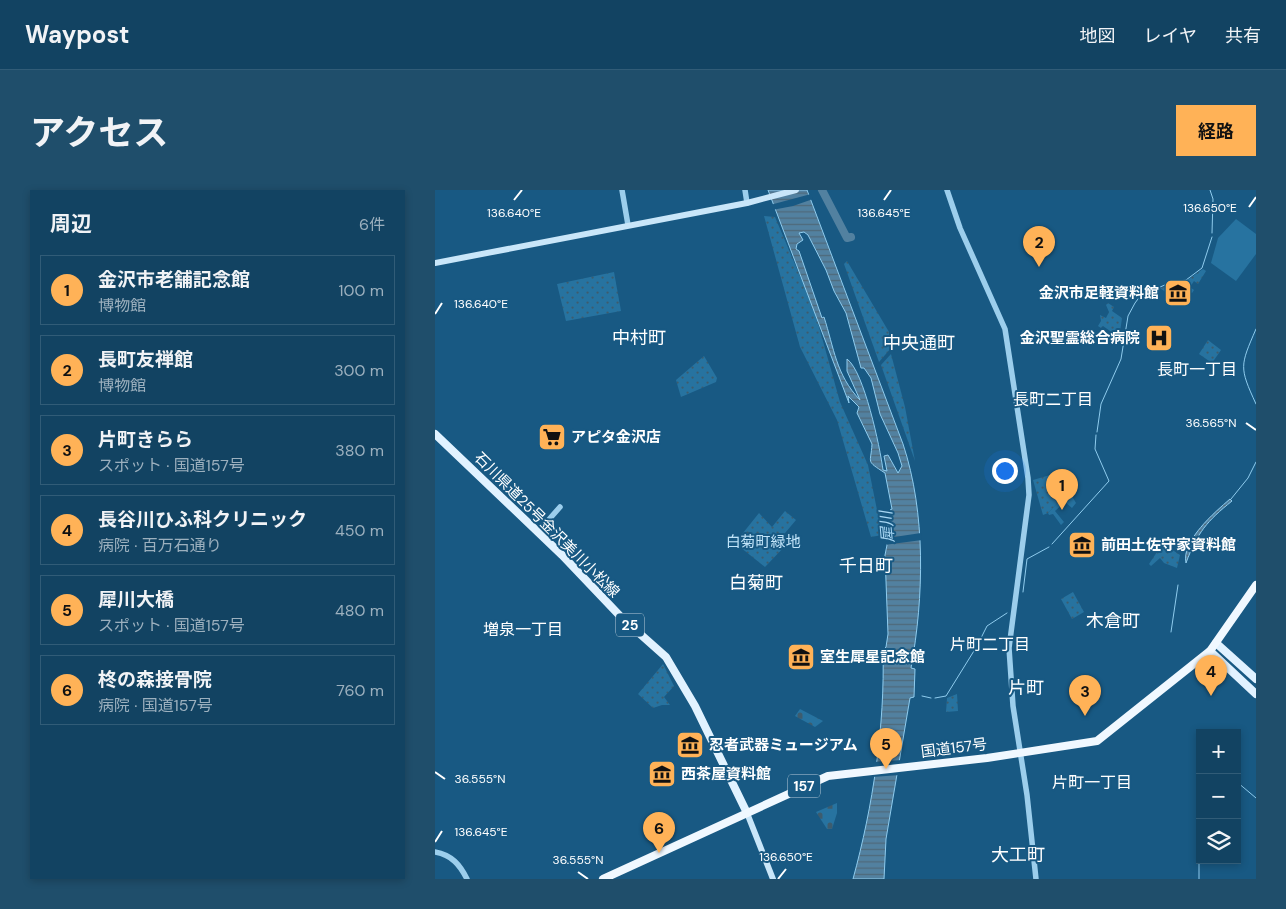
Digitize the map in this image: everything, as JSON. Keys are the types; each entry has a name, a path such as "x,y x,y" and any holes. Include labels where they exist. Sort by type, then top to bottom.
{"highway":[{"name":"157","path":"1210,651 1256,586"},
{"name":"国道157号","path":"603,879 828,776 1097,741 1210,651"}],"main road":[{"path":"435,263 750,202 796,190"},
{"name":"石川県道25号金沢美川小松線","path":"435,434 538,532 621,617 667,657 695,706 747,813"},
{"path":"1216,643 1255,676"},
{"path":"1210,651 1254,692"},
{"path":"747,813 773,879"}],"street":[{"path":"622,190 628,225"},
{"path":"745,190 750,202"},
{"path":"947,190 960,228 1005,329 1029,495 1009,648 1013,706 1036,879"},
{"path":"538,532 560,506"},
{"path":"1231,670 1238,663"},
{"path":"1254,692 1255,676"},
{"path":"435,852 450,857 459,864 467,879"}],"green space":[{"path":"764,216 775,217 814,309 840,402 868,465 882,535 871,537 837,420 800,347"},
{"path":"1236,219 1256,234 1256,254 1236,281 1211,263 1218,238"},
{"path":"847,261 889,332 891,348 879,362 844,264"},
{"path":"1203,269 1206,271 1198,284 1194,281 1190,287 1194,290 1192,293 1187,290 1178,301 1160,288 1186,281"},
{"path":"614,272 621,311 566,321 557,284"},
{"path":"1108,303 1114,307 1112,311 1122,318 1119,339 1111,335 1113,333 1103,326 1101,328 1098,326 1101,321 1100,315 1106,318 1109,312 1106,305"},
{"path":"1208,340 1221,350 1212,363 1199,354"},
{"path":"891,354 905,407 915,461 881,365"},
{"path":"704,356 717,378 716,382 681,397 676,380"},
{"path":"1057,473 1071,489 1048,513 1043,515 1033,480"},
{"path":"1069,491 1076,503 1072,508 1065,502 1055,511 1064,522 1061,525 1053,514 1049,515 1048,513"},
{"name":"白菊町緑地","path":"785,511 796,520 780,539 786,545 765,567 735,543 759,513 772,527"},
{"path":"1161,546 1171,549 1180,555 1177,568 1164,563 1160,558 1151,566 1149,564"},
{"path":"1073,592 1084,612 1072,619 1061,599"},
{"path":"663,664 674,686 664,697 670,705 653,708 638,694"},
{"path":"957,694 958,711 946,712 947,698"},
{"path":"800,709 823,721 815,727 795,716"},
{"path":"837,803 837,813 832,829 827,829 816,812"}],"shaded area":[{"path":"768,190 807,190 903,444 916,498 921,555 918,613 911,668 915,669 914,697 910,698 886,839 884,879 853,879 872,795 880,737 883,650 886,647 888,634 885,555 887,545 883,539 886,535 890,510 892,509 885,473 874,466 870,459 872,444 857,413 859,407 848,396 849,403","holes":["804,232 808,235 846,313 861,368 864,368 871,378 880,414 898,453 902,466 898,473 888,455 884,456 887,471 883,470 875,428 865,393 853,366 847,359 847,371 860,400 852,391 841,371 824,317 822,318 799,251 796,249 797,244 803,240 799,233"]},
{"path":"1230,499 1232,501 1216,515 1199,535 1186,563 1186,554 1194,537 1208,519"}],"pier":[{"path":"811,194 813,199 793,206 772,210 770,205"},
{"path":"921,533 922,540 884,545 881,539"},
{"path":"902,760 900,775 872,777 874,762"}],"waterway":[{"name":"犀川","path":"822,190 847,238 851,237"},
{"path":"1210,190 1213,199 1212,233"},
{"path":"1097,432 1101,404 1121,359 1128,316 1135,303 1141,295 1172,282 1186,280 1202,268 1212,237"},
{"path":"1256,329 1244,359 1244,374 1256,404"},
{"path":"1052,544 1109,481 1095,449 1096,435"},
{"path":"1231,499 1248,478 1256,462"},
{"path":"1023,592 1027,559 1049,547"},
{"path":"1171,632 1178,585"},
{"path":"935,698 946,696 987,626 1007,613"},
{"path":"922,696 931,698"},
{"path":"1241,785 1256,798"},
{"path":"1199,864 1199,879"}],"place":[{"name":"長町友禅館","path":"1039,267"},
{"name":"金沢市足軽資料館","path":"1178,293"},
{"name":"金沢聖霊総合病院","path":"1159,338"},
{"name":"アピタ金沢店","path":"552,437"},
{"name":"金沢市老舗記念館","path":"1062,510"},
{"name":"前田土佐守家資料館","path":"1082,545"},
{"name":"室生犀星記念館","path":"801,657"},
{"name":"長谷川ひふ科クリニック","path":"1211,696"},
{"name":"片町きらら","path":"1085,716"},
{"name":"忍者武器ミュージアム","path":"690,745"},
{"name":"犀川大橋","path":"886,769"},
{"name":"西茶屋資料館","path":"662,774"},
{"name":"柊の森接骨院","path":"659,853"}],"district":[{"name":"中村町","path":"639,338"},
{"name":"中央通町","path":"919,343"},
{"name":"長町一丁目","path":"1197,369"},
{"name":"長町二丁目","path":"1053,399"},
{"name":"千日町","path":"866,566"},
{"name":"白菊町","path":"756,583"},
{"name":"木倉町","path":"1113,621"},
{"name":"増泉一丁目","path":"523,629"},
{"name":"片町二丁目","path":"990,644"},
{"name":"片町","path":"1026,688"},
{"name":"片町一丁目","path":"1092,782"},
{"name":"大工町","path":"1018,855"}]}
